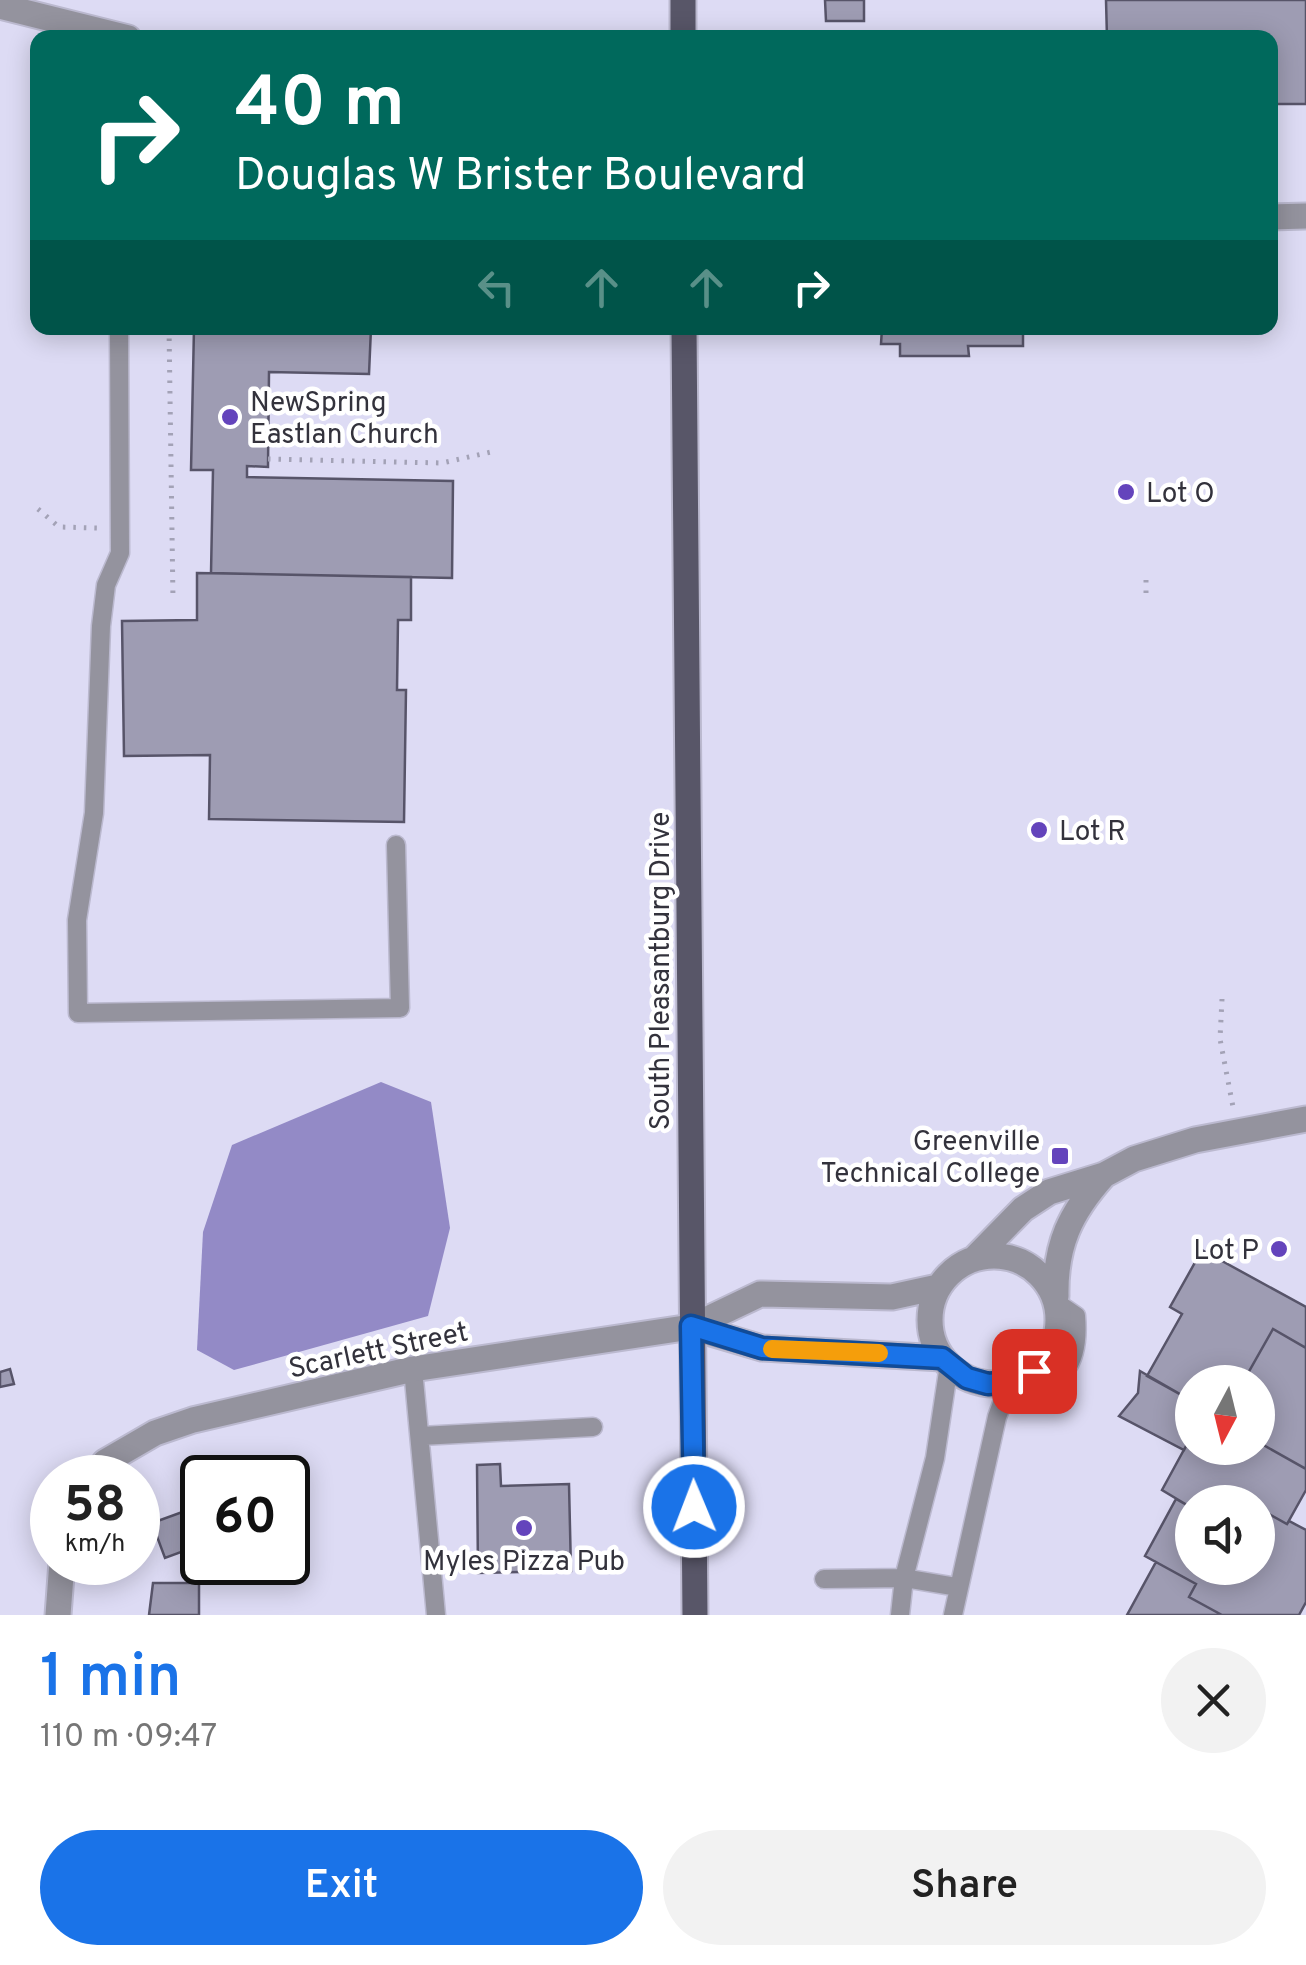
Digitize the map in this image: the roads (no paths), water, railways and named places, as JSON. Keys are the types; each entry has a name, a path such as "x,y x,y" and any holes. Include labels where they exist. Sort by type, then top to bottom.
{"main road":[{"path":"683,0 683,30"},
{"name":"South Pleasantburg Drive","path":"684,335 694,1615"}],"street":[{"path":"0,6 96,30"},
{"path":"1278,218 1306,216"},
{"path":"945,1362 933,1342 930,1323 931,1304 938,1287 976,1257 1023,1210 1049,1192 1104,1175 1134,1159 1238,1130 1306,1119"},
{"path":"691,1326 762,1348 945,1362 978,1381 1014,1381 1034,1371 1056,1341 1059,1322 1055,1269 1068,1224 1081,1200 1104,1175"},
{"path":"976,1257 1015,1258 1032,1267 1057,1301"},
{"path":"691,1326 760,1294 892,1297 938,1287"},
{"name":"Scarlett Street","path":"117,1455 155,1432 193,1420 413,1369 691,1326"},
{"path":"58,1615 60,1585"}],"lane":[{"path":"119,335 120,553 106,585 101,626 94,813 78,920 78,1013 400,1008 396,845"},
{"path":"900,1615 904,1578 935,1458 945,1362"},
{"path":"413,1369 436,1615"},
{"path":"953,1615 997,1417 1014,1381"},
{"path":"421,1436 594,1427"},
{"path":"824,1579 904,1578 958,1587"}],"place":[{"name":"NewSpring Eastlan Church","path":"230,417"},
{"name":"Lot O","path":"1126,492"},
{"name":"Lot R","path":"1039,830"},
{"name":"Greenville Technical College","path":"1060,1156"},
{"name":"Lot P","path":"1279,1249"},
{"name":"Myles Pizza Pub","path":"524,1528"}]}
